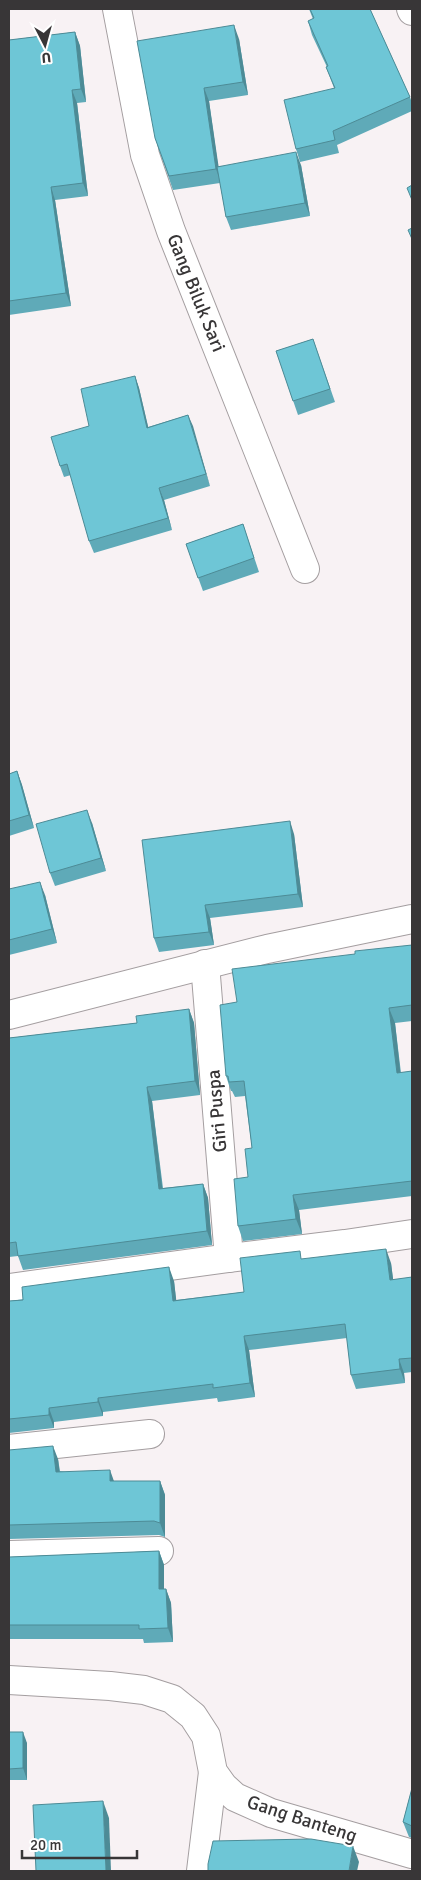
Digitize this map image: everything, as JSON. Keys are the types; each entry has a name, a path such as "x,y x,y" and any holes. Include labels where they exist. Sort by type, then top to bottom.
{"street":[{"name":"Gang Biluk Sari","path":"117,9 145,156 171,231 305,569"},
{"path":"9,1015 267,949 412,919"},
{"name":"Giri Puspa","path":"205,964 229,1258"},
{"path":"9,1288 412,1234"},
{"path":"9,1450 150,1434"},
{"path":"9,1555 159,1551"},
{"name":"Gang Banteng","path":"9,1680 144,1690 172,1700 193,1716 206,1736 213,1772 234,1797 271,1813 412,1854"},
{"path":"201,1871 213,1772"}],"building":[{"path":"310,9 370,9 410,97 333,131 335,140 296,149 284,100 335,88 326,67 328,66 308,21 314,18"},
{"path":"234,25 243,82 204,88 216,169 169,176 155,138 137,41"},
{"path":"75,32 81,89 72,90 83,183 51,187 66,293 9,301 9,40"},
{"path":"296,152 305,203 226,217 217,167"},
{"path":"412,185 412,200 407,188"},
{"path":"412,228 412,239 408,230"},
{"path":"313,339 330,389 293,401 276,351"},
{"path":"135,376 147,428 188,415 206,474 159,488 168,518 89,541 67,464 60,466 51,437 89,426 81,389"},
{"path":"243,524 254,558 198,578 186,544"},
{"path":"17,771 29,815 9,821 9,774"},
{"path":"87,810 101,858 50,873 36,824"},
{"path":"290,821 298,894 205,905 209,932 154,938 142,840"},
{"path":"40,882 52,929 9,940 9,889"},
{"path":"412,945 412,1005 389,1008 397,1073 412,1071 412,1181 293,1195 296,1219 238,1226 234,1179 248,1177 245,1149 252,1148 244,1081 229,1082 228,1076 226,1076 220,1005 237,1002 232,969 355,954 355,951"},
{"path":"189,1009 195,1081 147,1087 159,1189 203,1184 207,1231 18,1256 16,1242 9,1243 9,1038 137,1023 136,1016"},
{"path":"386,1249 390,1280 412,1277 412,1358 399,1359 400,1369 351,1375 345,1324 244,1336 250,1383 213,1388 213,1384 98,1398 98,1402 49,1408 49,1415 9,1419 9,1301 23,1300 22,1287 169,1267 173,1301 244,1292 240,1258 300,1251 301,1259"},
{"path":"53,1446 56,1472 110,1470 110,1481 160,1481 160,1523 154,1521 9,1525 9,1450"},
{"path":"159,1551 159,1589 166,1589 168,1628 139,1629 139,1625 9,1625 9,1557"},
{"path":"9,1732 23,1732 23,1768 9,1769"},
{"path":"412,1788 412,1826 403,1822"},
{"path":"103,1801 106,1871 36,1871 33,1805"},
{"path":"311,1839 353,1846 349,1871 208,1871 213,1841"}]}
